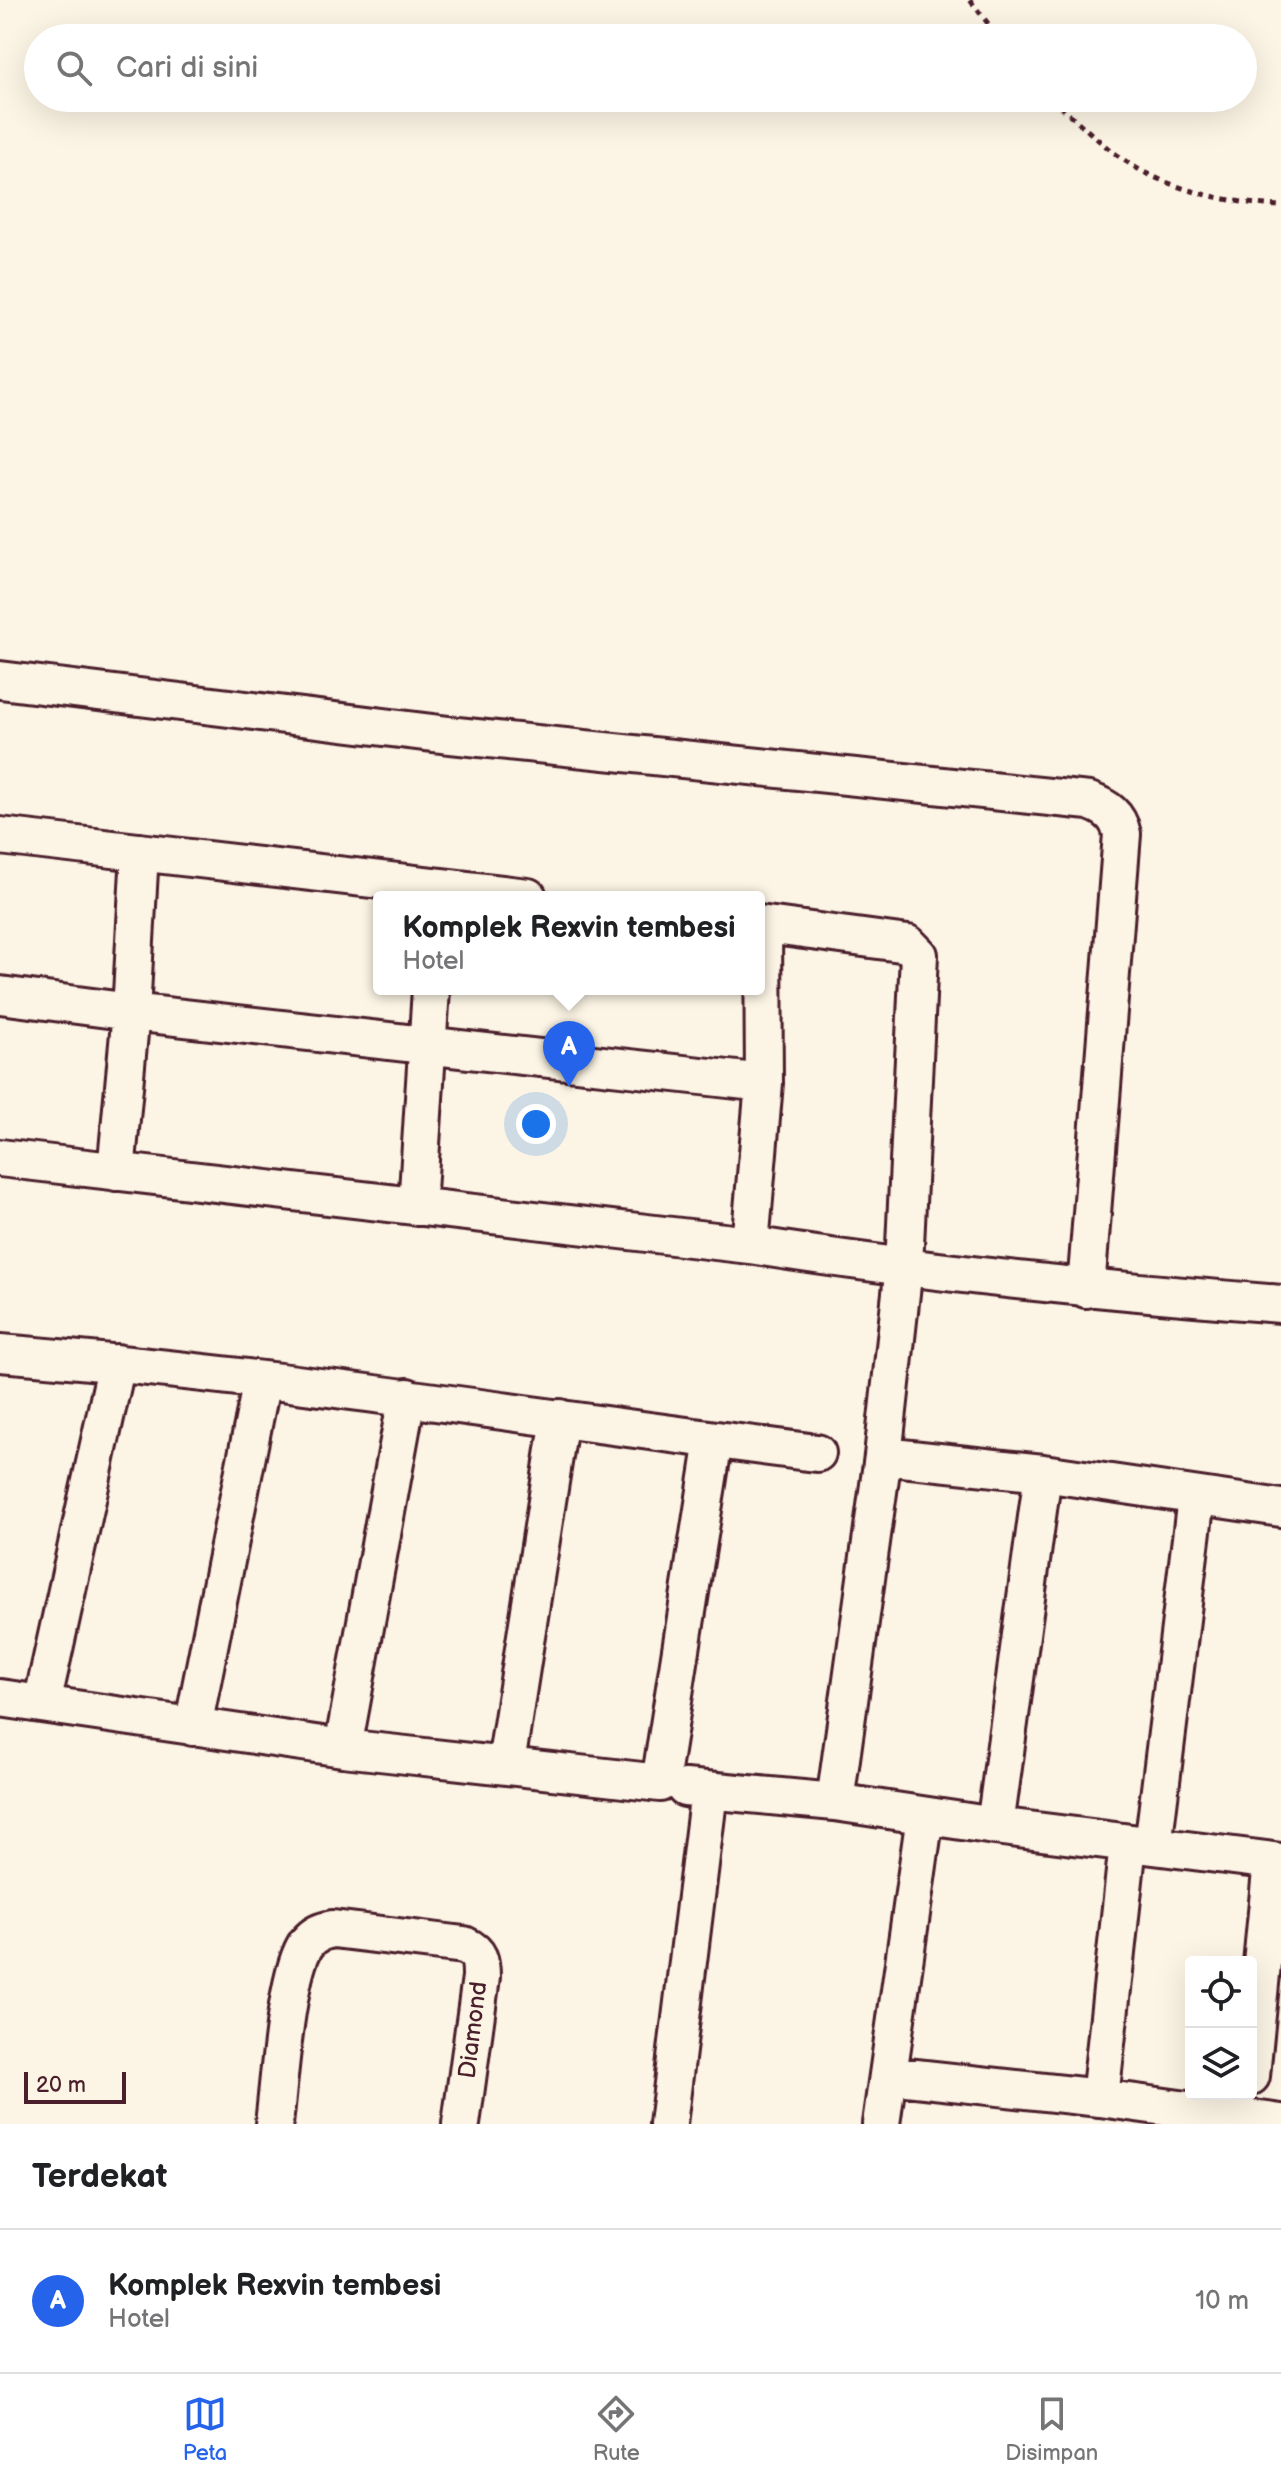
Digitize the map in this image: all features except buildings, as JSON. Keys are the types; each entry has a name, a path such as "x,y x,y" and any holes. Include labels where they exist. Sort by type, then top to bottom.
{"street":[{"path":"0,680 449,735 1089,801 1103,806 1120,824 1121,859 1086,1289"},
{"path":"0,836 430,891"},
{"path":"116,1172 131,1012 140,852"},
{"path":"765,926 908,944 919,955 904,1266 883,1456 835,1802"},
{"path":"0,995 764,1083"},
{"path":"417,1207 431,995"},
{"path":"750,1245 764,1083 762,995"},
{"path":"0,1158 750,1245 1086,1289 1281,1304"},
{"path":"0,1353 117,1363 407,1397 817,1453"},
{"path":"42,1704 117,1363"},
{"path":"193,1727 262,1380"},
{"path":"343,1748 407,1397"},
{"path":"506,1764 560,1418"},
{"path":"660,1783 714,1440"},
{"path":"883,1456 1043,1473 1196,1498 1281,1508"},
{"path":"995,1826 1043,1473"},
{"path":"1100,2098 1196,1498"},
{"path":"0,1698 343,1748 506,1764 709,1791 835,1802 995,1826 1277,1861 1257,2028"},
{"path":"668,2124 709,1791"},
{"path":"881,2124 925,1816"},
{"name":"Diamond","path":"274,2124 292,1985 300,1955 315,1935 333,1929 464,1945 479,1956 481,1977 461,2124"},
{"path":"888,2075 1259,2112"}],"path":[{"path":"970,0 988,24"},
{"path":"1068,112 1128,163 1178,186 1216,198 1281,206"}],"place":[{"name":"Komplek Rexvin tembesi","path":"569,1087"}]}
